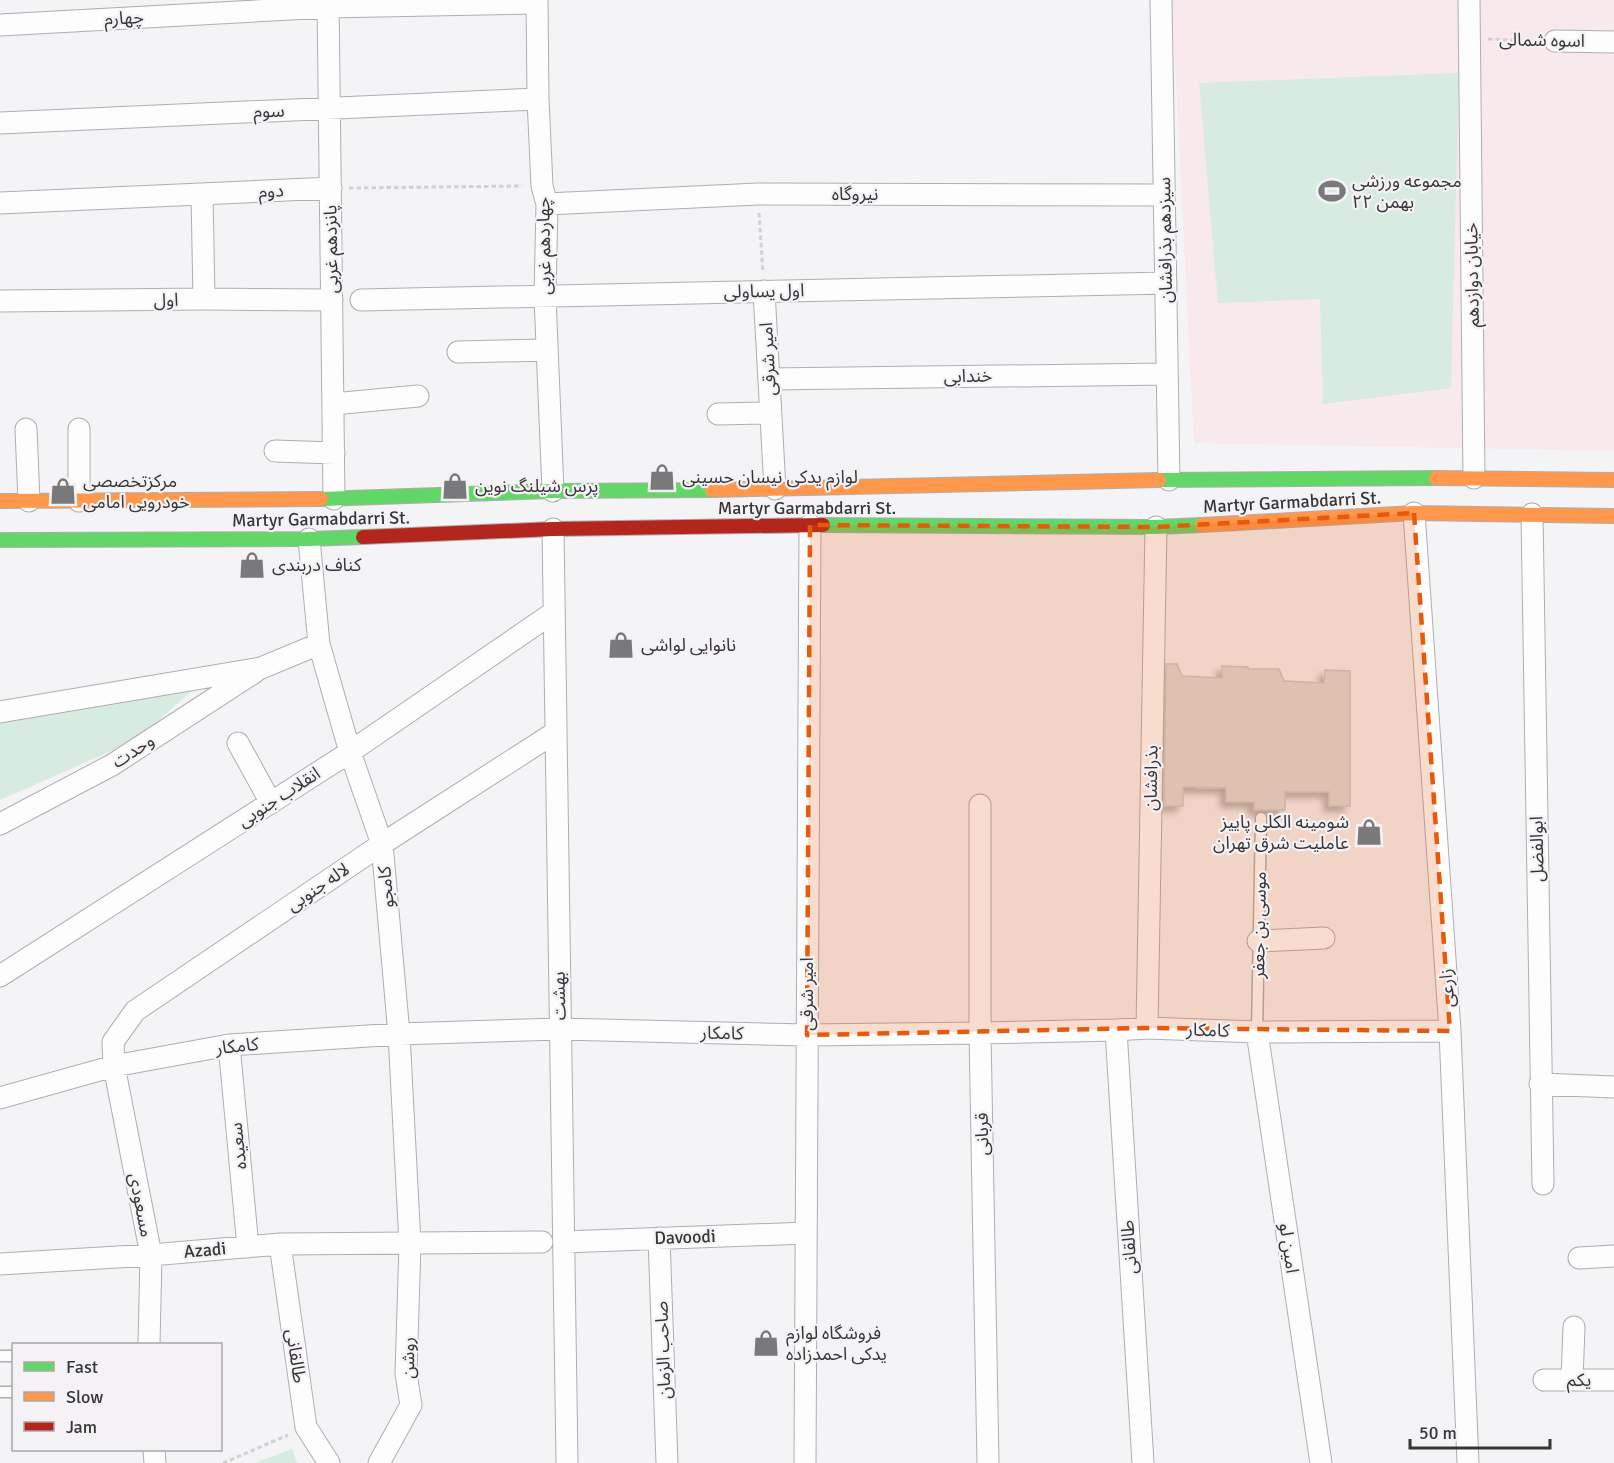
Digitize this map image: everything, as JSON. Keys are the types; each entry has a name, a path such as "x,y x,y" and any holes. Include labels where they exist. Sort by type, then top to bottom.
{"main road":[{"name":"Martyr Garmabdarri St.","path":"0,501 553,496 1169,480 1473,478 1614,480"},
{"name":"Martyr Garmabdarri St.","path":"0,540 309,539 553,525 1156,527 1414,513 1614,516"}],"street":[{"name":"سیزدهم بذرافشان","path":"1161,0 1169,480"},
{"name":"خیابان دوازدهم","path":"1469,0 1473,478"},
{"name":"چهارم","path":"0,25 328,4 537,2"},
{"name":"چهاردهم غربی","path":"537,2 538,99 544,195 553,496"},
{"name":"پانزدهم غربی","path":"328,4 334,499"},
{"name":"اسوه شمالی","path":"1555,41 1614,42"},
{"name":"سوم","path":"0,123 538,99"},
{"name":"دوم","path":"0,203 330,188"},
{"path":"202,194 204,299"},
{"name":"نیروگاه","path":"544,195 1164,195"},
{"name":"اول یساولی","path":"362,300 1166,283"},
{"name":"امیر شرقی","path":"764,291 775,489"},
{"name":"اول","path":"0,301 332,300"},
{"path":"462,359 548,358"},
{"name":"خندابی","path":"769,379 1167,374"},
{"path":"333,404 418,396"},
{"path":"718,414 771,413"},
{"path":"26,429 29,501"},
{"path":"79,429 79,501"},
{"path":"275,451 334,453"},
{"name":"زارعی","path":"1414,513 1450,1031 1468,1463"},
{"name":"ابوالفضل","path":"1532,514 1542,1184"},
{"name":"بهشت","path":"553,525 567,1463"},
{"name":"امیر شرقی","path":"805,1463 810,525"},
{"name":"بذرافشان","path":"1147,1028 1156,527"},
{"name":"کامجو","path":"309,539 319,644 350,752 382,844 399,1034 410,1244"},
{"name":"انقلاب جنوبی","path":"0,975 350,752 554,612"},
{"name":"وحدت","path":"0,824 112,765 261,668 319,644"},
{"name":"وحدت","path":"0,712 261,668"},
{"name":"لاله جنوبی","path":"114,1066 113,1042 135,1011 382,844 556,732"},
{"path":"238,743 271,802"},
{"name":"قربانی","path":"980,805 980,1033 988,1463"},
{"path":"1258,941 1324,938"},
{"name":"کامکار","path":"0,1098 114,1066 229,1045 399,1034 560,1029 807,1035 1147,1028 1257,1032 1450,1031"},
{"name":"طالقانی","path":"1116,1030 1143,1463"},
{"name":"امین لو","path":"1257,1032 1321,1463"},
{"name":"سعیده","path":"229,1045 248,1246"},
{"name":"مسعودی","path":"114,1066 151,1255 149,1343"},
{"path":"1540,1084 1614,1087"},
{"name":"Davoodi","path":"564,1242 806,1233"},
{"name":"صاحب الزمان","path":"659,1238 667,1463"},
{"path":"410,1244 542,1242"},
{"name":"طالقانی","path":"280,1244 306,1427 329,1463"},
{"name":"Azadi","path":"0,1264 280,1244 410,1244"},
{"name":"روشن","path":"379,1463 411,1405 406,1374 410,1244"},
{"path":"1579,1258 1614,1256"},
{"path":"1572,1380 1574,1327"},
{"name":"یکم","path":"1544,1380 1614,1380"}],"lane":[{"name":"موسی بن جعفر","path":"1257,1032 1261,818"}],"path":[{"name":"اسوه شمالی","path":"1469,39 1555,41"},
{"path":"330,188 544,195"},
{"path":"758,194 764,291"},
{"path":"223,1463 306,1427"}],"highlighted area":[{"path":"1414,513 1450,1031 1147,1028 807,1035 810,525 1156,527"}],"shaded area":[{"path":"1172,0 1614,0 1614,451 1194,443"}],"green space":[{"name":"مجموعه ورزشی ۲۲ بهمن","path":"1459,73 1451,388 1323,404 1320,299 1218,303 1199,83"},
{"path":"201,683 136,740 0,800 0,722"},
{"path":"292,1449 297,1463 255,1463"}],"building":[{"path":"1166,664 1177,664 1182,676 1222,678 1222,666 1248,667 1248,669 1279,669 1284,681 1324,683 1325,670 1350,671 1350,806 1329,806 1329,792 1285,792 1285,810 1254,810 1254,802 1226,802 1226,788 1183,787 1183,806 1164,806"}],"traffic: fast":[{"path":"1159,480 1436,478"},
{"path":"321,499 553,491 712,490"},
{"path":"823,525 1156,527 1202,525"},
{"path":"0,540 363,537"}],"traffic: slow":[{"path":"1436,478 1614,480"},
{"path":"712,490 1159,480"},
{"path":"0,501 321,499"},
{"path":"1202,525 1414,513 1614,516"}],"traffic: jam":[{"path":"363,537 553,529 823,525"}],"place":[{"name":"مجموعه ورزشی ۲۲ بهمن","path":"1332,191"},
{"name":"لوازم یدکی نیسان حسینی","path":"662,477"},
{"name":"پرس شیلنگ نوین","path":"455,486"},
{"name":"مرکزتخصصی خودرویی امامی","path":"63,491"},
{"name":"کناف دربندی","path":"252,565"},
{"name":"نانوایی لواشی","path":"621,645"},
{"name":"شومینه الکلی پاییز عاملیت شرق تهران","path":"1369,832"},
{"name":"فروشگاه لوازم یدکی احمدزاده","path":"766,1343"}]}
